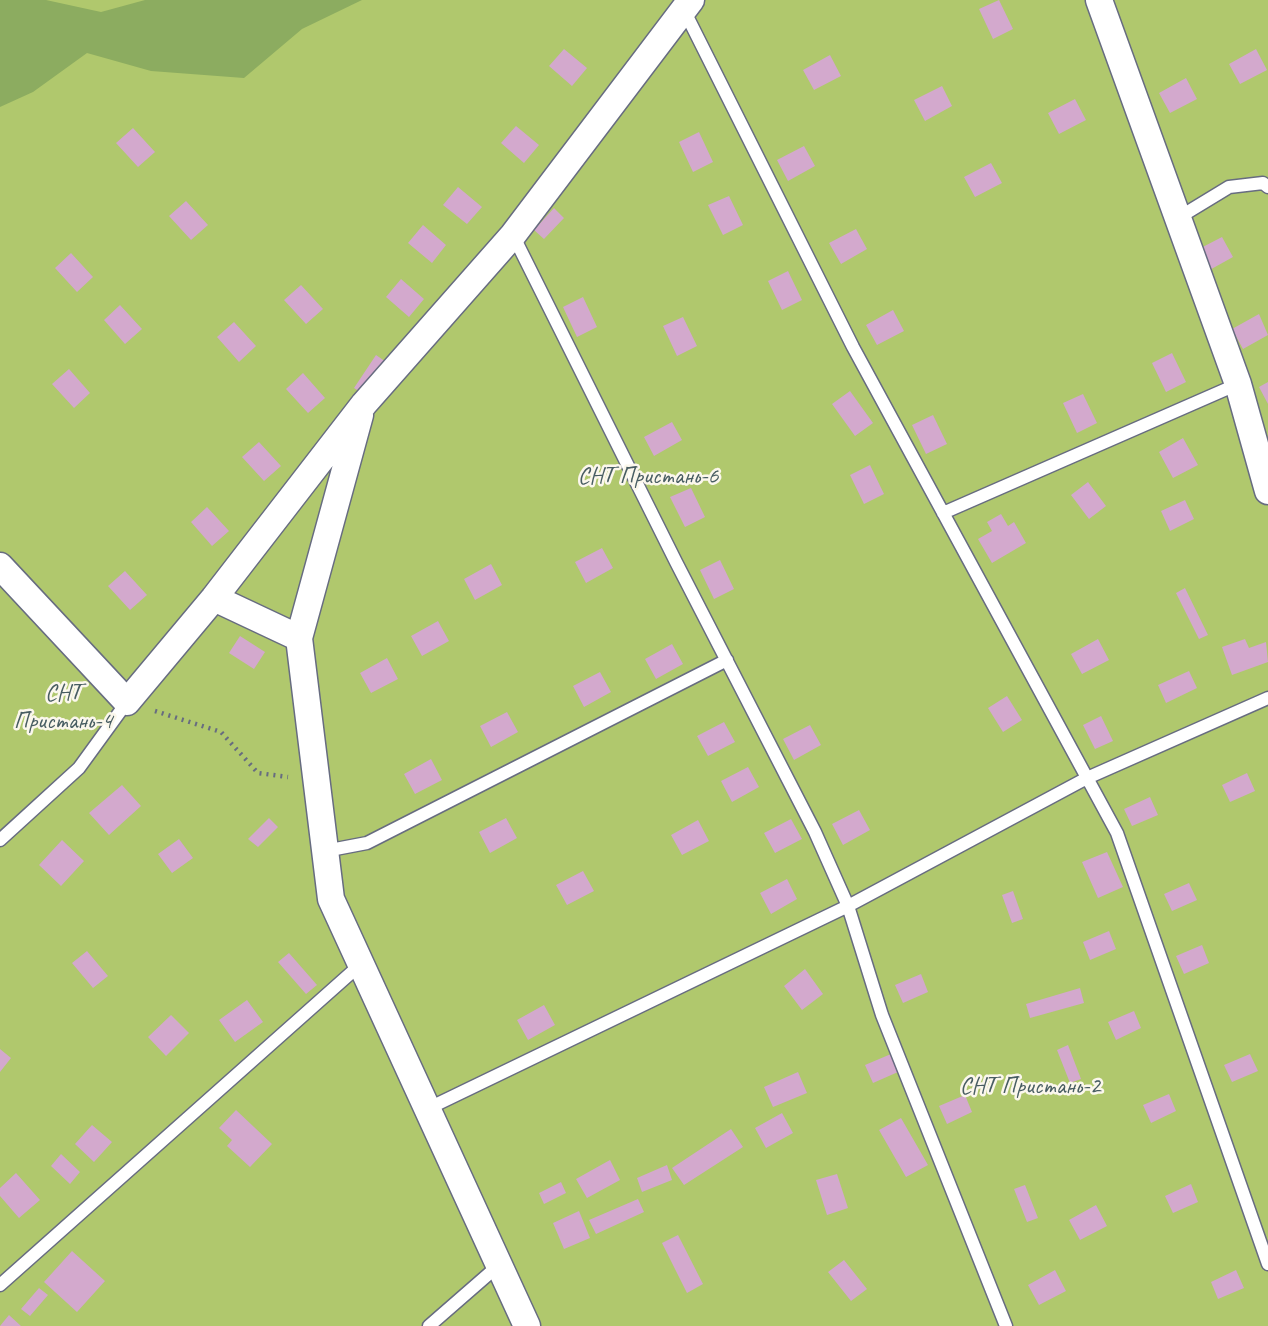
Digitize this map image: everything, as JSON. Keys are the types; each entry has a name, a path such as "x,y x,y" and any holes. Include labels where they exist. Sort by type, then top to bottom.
{"street":[{"path":"1099,0 1238,384 1268,491"},
{"path":"0,566 127,702 214,598 364,404 513,235 687,5"},
{"path":"364,404 299,638 331,899 527,1326"},
{"path":"214,598 299,638"}],"lane":[{"path":"687,5 853,346 1117,833 1268,1264"},
{"path":"1178,218 1229,187 1263,183 1268,187"},
{"path":"513,235 815,832 848,906 882,1015 1006,1326"},
{"path":"943,513 1238,384"},
{"path":"325,851 367,843 727,660"},
{"path":"427,1109 848,906 1087,778 1268,698"},
{"path":"0,840 79,768 127,702"},
{"path":"0,1285 361,964"},
{"path":"429,1326 499,1265"}],"path":[{"path":"127,702 221,732 258,773 317,780"}],"green space":[{"name":"СНТ Пристань-6","path":"0,0 1268,0 1268,1326 0,1326"},
{"path":"0,0 46,0 101,12 145,0 362,0 302,29 244,78 151,71 87,53 33,92 0,107"}],"building":[{"path":"999,0 1013,29 993,39 979,9"},
{"path":"564,49 587,68 572,86 549,66"},
{"path":"1256,49 1267,70 1240,84 1229,64"},
{"path":"830,55 841,76 814,90 803,70"},
{"path":"1186,78 1197,99 1170,113 1159,93"},
{"path":"942,86 952,106 925,121 914,100"},
{"path":"1075,99 1086,120 1059,134 1048,113"},
{"path":"516,126 539,145 524,163 501,143"},
{"path":"133,128 155,152 138,167 116,143"},
{"path":"699,132 713,162 693,172 679,142"},
{"path":"804,146 815,166 788,181 777,160"},
{"path":"991,163 1002,183 975,197 964,177"},
{"path":"458,187 482,207 467,224 443,205"},
{"path":"729,196 743,225 723,235 708,205"},
{"path":"186,201 208,225 191,240 169,216"},
{"path":"554,208 564,218 544,239 534,230"},
{"path":"423,225 446,245 432,263 408,243"},
{"path":"856,229 867,249 841,264 829,243"},
{"path":"1222,237 1233,257 1206,272 1195,251"},
{"path":"71,253 93,277 77,292 55,268"},
{"path":"788,271 802,300 782,310 768,281"},
{"path":"401,279 424,299 409,317 386,297"},
{"path":"301,285 323,309 306,324 284,300"},
{"path":"583,297 597,327 577,337 563,307"},
{"path":"120,305 142,329 125,344 104,320"},
{"path":"893,310 904,331 877,345 866,325"},
{"path":"1259,314 1268,335 1243,349 1232,329"},
{"path":"683,317 697,346 677,356 663,326"},
{"path":"234,322 256,346 239,362 217,337"},
{"path":"1172,353 1186,382 1166,392 1152,363"},
{"path":"376,355 386,362 365,395 354,388"},
{"path":"69,369 90,393 74,408 52,384"},
{"path":"303,373 325,398 308,413 286,389"},
{"path":"1268,382 1268,404 1259,387"},
{"path":"850,391 873,423 855,436 832,404"},
{"path":"1083,394 1097,423 1077,433 1063,403"},
{"path":"933,415 947,444 926,454 912,425"},
{"path":"672,422 682,440 654,456 644,437"},
{"path":"1183,438 1198,465 1173,478 1159,452"},
{"path":"259,442 281,466 264,481 242,457"},
{"path":"870,465 884,494 864,504 850,475"},
{"path":"1088,482 1106,506 1089,519 1071,495"},
{"path":"691,488 705,517 685,527 670,497"},
{"path":"1185,500 1194,519 1170,531 1161,511"},
{"path":"207,507 229,531 212,546 191,522"},
{"path":"1001,514 1008,526 1014,522 1026,543 992,563 978,539 992,531 987,522"},
{"path":"602,548 613,568 586,583 575,562"},
{"path":"720,560 734,589 714,599 700,570"},
{"path":"491,564 502,585 475,600 464,579"},
{"path":"125,571 147,595 130,610 108,586"},
{"path":"1185,588 1208,635 1199,639 1176,593"},
{"path":"438,621 449,641 422,656 411,636"},
{"path":"240,636 265,652 254,669 229,653"},
{"path":"1098,639 1109,660 1082,674 1071,654"},
{"path":"1245,639 1249,648 1266,642 1268,662 1232,675 1222,647"},
{"path":"672,644 683,664 656,679 645,659"},
{"path":"387,658 398,679 371,693 360,673"},
{"path":"1189,671 1197,688 1166,703 1158,685"},
{"path":"600,672 611,692 584,707 573,686"},
{"path":"1007,696 1022,720 1003,732 988,708"},
{"path":"507,712 518,732 491,747 480,726"},
{"path":"1101,716 1113,741 1095,749 1083,725"},
{"path":"724,722 735,742 708,756 697,736"},
{"path":"810,725 821,745 794,760 783,739"},
{"path":"431,759 442,780 415,794 404,774"},
{"path":"748,767 759,787 732,802 721,781"},
{"path":"1247,773 1255,791 1230,802 1222,785"},
{"path":"122,785 141,806 109,835 89,813"},
{"path":"1150,797 1158,815 1132,826 1124,809"},
{"path":"859,810 870,830 843,845 832,824"},
{"path":"269,818 278,827 258,847 248,839"},
{"path":"506,818 517,838 490,853 479,832"},
{"path":"791,819 802,839 775,853 764,833"},
{"path":"698,820 709,841 682,855 671,835"},
{"path":"179,839 193,858 172,873 158,854"},
{"path":"62,840 84,861 61,886 39,865"},
{"path":"1107,852 1123,887 1098,898 1082,862"},
{"path":"583,871 594,891 567,905 556,885"},
{"path":"787,879 797,899 771,914 760,893"},
{"path":"1189,883 1197,900 1172,911 1164,894"},
{"path":"1013,891 1023,919 1012,923 1002,895"},
{"path":"1109,931 1116,949 1090,960 1083,942"},
{"path":"1202,945 1209,963 1184,974 1176,956"},
{"path":"87,951 108,976 93,988 72,963"},
{"path":"289,953 317,985 306,994 278,962"},
{"path":"805,969 823,994 802,1010 784,986"},
{"path":"921,974 928,992 903,1003 895,985"},
{"path":"1080,988 1084,1003 1030,1018 1026,1004"},
{"path":"247,1000 263,1022 235,1042 219,1020"},
{"path":"544,1005 555,1025 528,1040 517,1020"},
{"path":"1134,1011 1141,1028 1116,1040 1108,1022"},
{"path":"171,1015 189,1033 166,1056 148,1037"},
{"path":"1068,1045 1081,1079 1070,1083 1057,1050"},
{"path":"0,1049 11,1058 0,1072"},
{"path":"891,1054 898,1072 873,1083 865,1065"},
{"path":"1250,1054 1258,1071 1232,1082 1224,1065"},
{"path":"798,1072 807,1093 773,1107 764,1087"},
{"path":"1169,1094 1176,1111 1151,1123 1143,1105"},
{"path":"965,1095 972,1112 947,1124 939,1106"},
{"path":"236,1110 272,1144 250,1167 227,1146 232,1140 219,1128"},
{"path":"782,1113 793,1133 766,1148 755,1128"},
{"path":"901,1118 928,1165 906,1177 879,1130"},
{"path":"92,1125 112,1142 94,1162 75,1144"},
{"path":"731,1129 743,1147 684,1185 672,1168"},
{"path":"61,1154 80,1172 70,1184 51,1166"},
{"path":"610,1160 620,1180 587,1198 576,1179"},
{"path":"667,1165 672,1180 642,1192 637,1178"},
{"path":"16,1173 40,1200 19,1218 0,1196 0,1188"},
{"path":"837,1174 848,1208 827,1215 816,1180"},
{"path":"561,1182 566,1193 544,1204 539,1193"},
{"path":"1191,1184 1198,1202 1173,1213 1165,1196"},
{"path":"1025,1185 1038,1218 1027,1222 1014,1189"},
{"path":"638,1199 644,1212 596,1234 589,1220"},
{"path":"1096,1205 1107,1226 1080,1240 1069,1220"},
{"path":"579,1211 590,1238 564,1249 553,1223"},
{"path":"678,1235 703,1284 687,1293 662,1243"},
{"path":"72,1251 105,1281 77,1312 44,1282"},
{"path":"844,1260 867,1289 851,1301 828,1272"},
{"path":"1055,1270 1066,1291 1039,1305 1028,1285"},
{"path":"1236,1270 1244,1288 1218,1299 1211,1282"},
{"path":"39,1288 48,1295 30,1316 21,1309"},
{"path":"9,1315 21,1326 0,1326"}],"park label":[{"name":"СНТ Пристань-4","path":"63,708"},
{"name":"СНТ Пристань-2","path":"1030,1087"}]}
